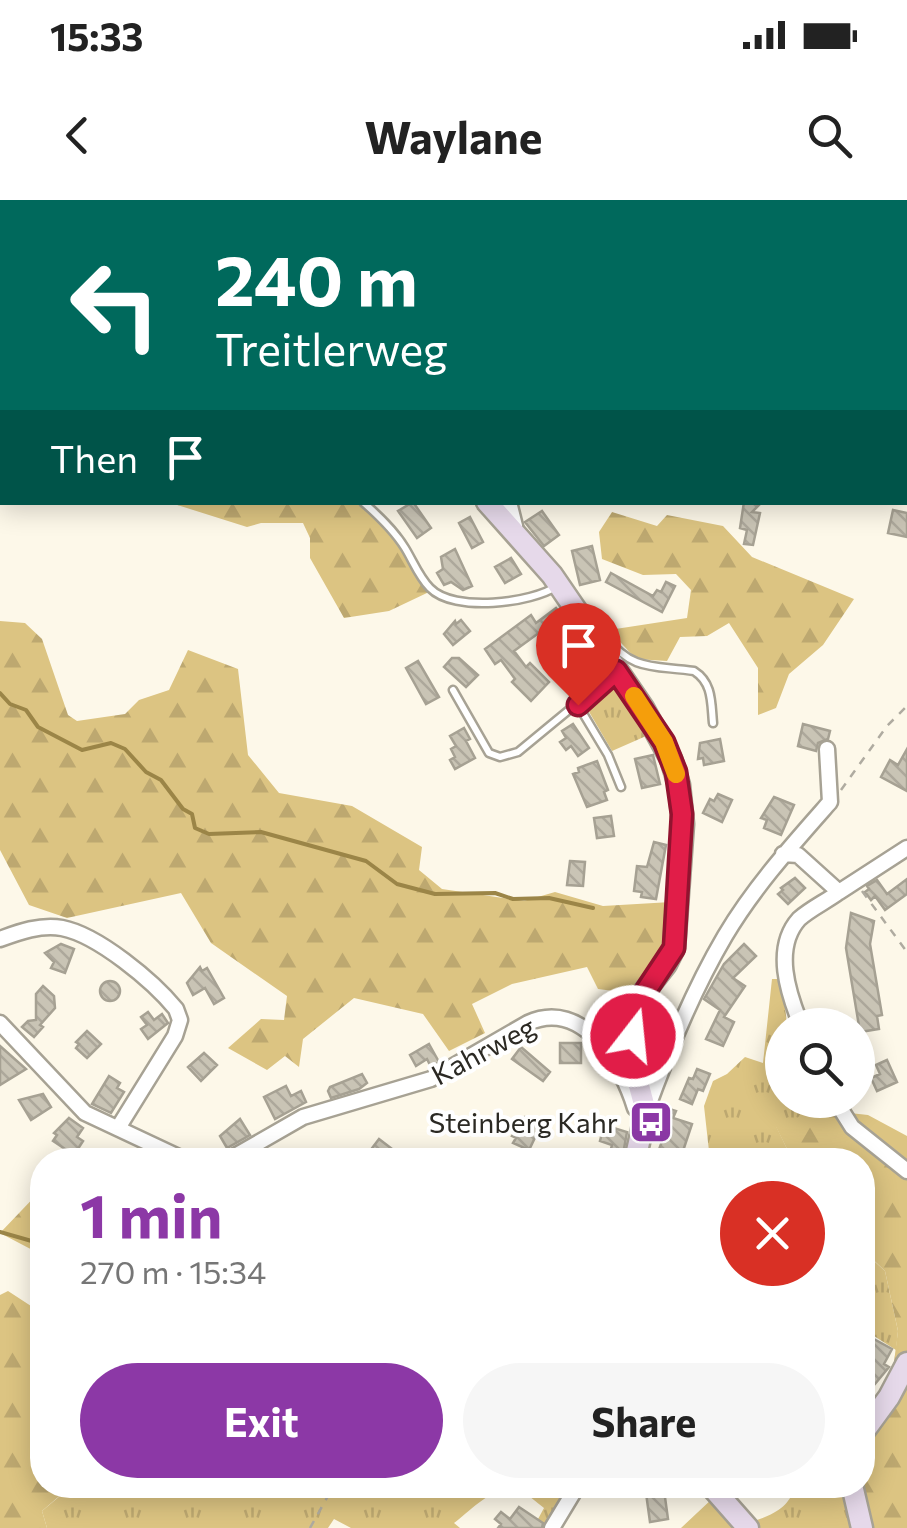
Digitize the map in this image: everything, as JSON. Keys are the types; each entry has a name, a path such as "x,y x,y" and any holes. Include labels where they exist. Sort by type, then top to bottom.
{"main road":[{"path":"490,505 558,585 664,742 676,772 682,803 674,948 641,996 634,1019 633,1063 646,1112 638,1148"},
{"path":"875,1415 890,1398 907,1362"},
{"path":"721,1498 747,1527"},
{"path":"855,1498 862,1528"}],"street":[{"path":"509,505 515,526 512,531"},
{"path":"646,1112 694,994 726,934 784,854 830,802 827,749"},
{"path":"797,1008 785,964 784,940 800,918 907,848"},
{"path":"784,854 798,855 839,892"},
{"path":"0,938 50,927 86,936 130,967 176,1010 180,1020 175,1036 118,1128"},
{"name":"Kahrweg","path":"249,1148 303,1117 431,1080 545,1017 573,1024 602,1042 619,1065 635,1108 646,1112"},
{"path":"0,1022 78,1107 160,1148"},
{"path":"846,1118 852,1127 907,1171"},
{"path":"552,1528 570,1498"}],"lane":[{"path":"366,505 398,538 431,590 444,598 509,602 540,595 558,585"},
{"path":"581,622 592,619 616,650 634,663 689,670 702,676 709,688 714,723"},
{"path":"453,690 482,745 500,757 518,752 616,671"},
{"path":"578,705 608,755 621,787"}],"path":[{"path":"830,802 887,726 907,706"},
{"path":"855,882 907,952"},
{"path":"310,1528 327,1498"}],"green space":[{"path":"177,505 360,505 396,540 429,592 389,611 344,618 310,558 310,538 303,523 247,527"},
{"path":"612,512 657,526 667,515 723,526 752,557 854,599 823,645 789,674 776,708 758,715 758,668 729,623 707,636 680,637 667,661 636,659 609,630 687,618 691,590 676,574 643,575 602,559 599,532"},
{"path":"0,621 25,623 42,639 68,715 77,721 125,714 139,700 169,690 188,650 238,669 248,755 279,793 352,806 422,847 419,870 442,889 524,901 555,892 603,906 671,902 672,940 637,994 598,989 587,967 512,984 472,1004 485,1033 449,1051 423,1014 354,998 303,1039 299,1067 285,1056 267,1070 228,1048 261,1019 284,1020 287,996 211,943 181,893 67,918 29,905 0,850"},
{"path":"615,680 653,733 612,751 588,710 591,698"},
{"path":"772,979 782,979 785,1008 769,1008"},
{"path":"765,1044 765,1118 798,1118 776,1126 787,1148 709,1148 704,1106 713,1081 745,1057 763,1063"},
{"path":"874,1118 907,1136 907,1528 855,1528 849,1498 875,1498 875,1411 891,1385 898,1331 885,1271 875,1261 875,1148 786,1148 775,1125"},
{"path":"30,1202 30,1249 0,1233"},
{"path":"875,1262 885,1271 898,1331 896,1350 875,1337"},
{"path":"8,1291 30,1305 30,1498 57,1498 42,1511 47,1528 0,1528 0,1295"},
{"path":"58,1498 486,1498 454,1523 460,1528 351,1528 334,1519 328,1528 47,1528 42,1511"},
{"path":"532,1498 567,1498 554,1521 545,1525 538,1519 544,1508"},
{"path":"713,1498 741,1528 681,1528"},
{"path":"849,1498 855,1528 755,1528 751,1522 779,1510 789,1500"}],"building":[{"path":"415,505 431,528 417,538 398,511"},
{"path":"744,505 759,505 752,512 760,513 753,545 744,544 747,530 740,528"},
{"path":"893,510 907,513 907,537 888,533"},
{"path":"542,511 559,535 544,546 525,522"},
{"path":"470,517 483,542 472,548 459,523"},
{"path":"592,546 600,580 580,585 572,551"},
{"path":"455,549 472,586 463,590 451,582 444,585 437,573 443,569 441,557"},
{"path":"511,558 521,574 505,583 495,567"},
{"path":"611,573 653,596 657,590 661,592 666,582 675,586 662,612 606,582"},
{"path":"556,608 562,616 514,651 526,667 530,663 549,682 531,701 512,682 515,679 501,660 495,664 485,649 531,615 536,623"},
{"path":"461,620 470,631 453,645 444,634 455,621 456,624"},
{"path":"566,651 587,676 575,686 568,678 563,683 556,674 561,670 554,662"},
{"path":"452,658 459,658 478,675 466,687 444,667"},
{"path":"418,661 439,697 426,704 406,668"},
{"path":"573,724 589,748 578,756 571,746 566,750 560,742 566,738 562,731"},
{"path":"803,724 830,731 816,751 798,746"},
{"path":"464,728 475,758 455,769 450,760 455,757 451,749 456,746 450,736"},
{"path":"720,739 724,761 704,765 703,758 698,759 700,743"},
{"path":"907,749 907,791 881,777 890,760 898,765"},
{"path":"653,755 660,784 642,788 635,759"},
{"path":"597,761 608,790 604,792 607,800 587,807 573,774"},
{"path":"718,794 732,800 722,822 703,813 710,799 714,801"},
{"path":"774,797 794,805 781,835 764,828 767,820 761,818"},
{"path":"611,816 614,836 597,838 594,818"},
{"path":"654,842 666,845 656,899 641,897 642,892 634,891 637,866 647,867"},
{"path":"570,861 585,862 583,886 567,885"},
{"path":"795,878 805,888 788,904 778,894"},
{"path":"907,879 907,894 885,910 875,896 871,900 865,892 877,880 887,894"},
{"path":"851,913 874,921 870,944 882,1015 877,1016 879,1029 875,1030 875,1008 856,1008 846,948"},
{"path":"61,944 74,949 65,973 51,968 54,962 45,953"},
{"path":"744,944 756,956 733,978 745,986 724,1017 734,1022 723,1046 706,1039 720,1010 704,999 724,964"},
{"path":"200,967 202,971 207,968 224,998 214,1004 205,988 193,995 187,983"},
{"path":"106,981 114,981 120,991 114,1001 106,1001 100,995 100,987"},
{"path":"43,986 54,996 55,1008 34,1037 22,1027 36,1020 36,994"},
{"path":"148,1012 154,1020 162,1014 168,1023 148,1039 141,1029 147,1025 141,1017"},
{"path":"87,1031 101,1044 87,1058 76,1048 76,1042"},
{"path":"560,1043 581,1043 581,1063 560,1063"},
{"path":"429,1044 439,1062 431,1067 427,1059 416,1066 410,1055"},
{"path":"0,1046 26,1069 0,1085"},
{"path":"521,1047 550,1072 543,1081 512,1059"},
{"path":"204,1053 217,1065 201,1081 188,1067"},
{"path":"887,1060 897,1082 877,1091 875,1076 880,1074 876,1065"},
{"path":"697,1069 710,1074 692,1104 680,1099"},
{"path":"362,1074 367,1083 331,1098 330,1087"},
{"path":"109,1076 120,1083 117,1088 124,1092 111,1113 92,1104"},
{"path":"286,1086 291,1096 301,1091 306,1102 275,1119 264,1097"},
{"path":"43,1094 51,1107 31,1120 19,1100"},
{"path":"666,1108 676,1111 673,1118 692,1124 684,1148 660,1148 669,1122 662,1119"},
{"path":"525,1117 541,1125 530,1148 513,1143 516,1138 512,1136"},
{"path":"69,1118 83,1128 77,1137 83,1141 78,1148 64,1148 53,1141 57,1135 54,1133"},
{"path":"240,1119 250,1135 227,1148 220,1136"},
{"path":"604,1125 627,1132 624,1148 611,1148 600,1141"},
{"path":"379,1139 391,1148 372,1148"},
{"path":"875,1340 892,1349 884,1364 889,1367 875,1384"},
{"path":"647,1498 665,1498 668,1519 650,1522"},
{"path":"519,1507 543,1523 542,1528 498,1528 501,1524 495,1519 501,1512 510,1519"}],"waterway":[{"path":"0,693 10,704 26,710 38,727 82,750 111,743 125,749 192,814 195,828 209,834 261,832 366,861 397,884 435,894 495,893 513,899 549,898 593,908"},
{"path":"0,1232 30,1241"}],"slow traffic":[{"path":"634,696 664,742 676,774"}],"place":[{"name":"Steinberg Kahr","path":"651,1122"}],"route":[{"path":"578,705 616,671 664,742 676,772 682,803 674,948 637,1004 633,1036"}]}
